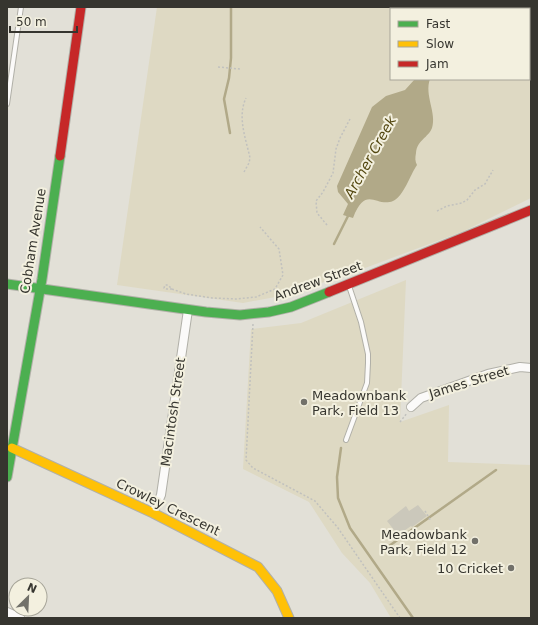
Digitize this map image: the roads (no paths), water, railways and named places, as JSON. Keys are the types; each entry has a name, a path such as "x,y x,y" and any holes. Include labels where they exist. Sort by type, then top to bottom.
{"street":[{"name":"Cobham Avenue","path":"7,477 40,288 81,7"},
{"name":"Andrew Street","path":"7,284 188,310 226,314 254,314 269,312 291,307 349,285 531,210"},
{"name":"Macintosh Street","path":"153,513 161,495 188,310"},
{"name":"James Street","path":"411,407 421,398 488,374 520,367 531,368"},
{"name":"Crowley Crescent","path":"12,448 153,513 258,568 270,579 281,596 289,618"},
{"path":"7,612 20,618"}],"lane":[{"path":"7,104 22,7"},
{"path":"346,440 367,384 368,359 361,322 349,285"}],"water":[{"path":"414,80 430,80 428,91 433,122 432,128 418,145 415,158 417,165 400,195 393,201 381,202 372,199 367,200 362,202 353,218 343,215 348,204 338,192 337,186 372,107 386,96 405,90"}],"waterway":[{"path":"230,133 224,99 229,78 231,58 231,7"},
{"name":"Archer Creek","path":"334,244 349,214"},
{"name":"Archer Creek","path":"341,448 337,477 338,498 350,528 413,618"},
{"path":"389,546 496,470"}],"place":[{"name":"Meadownbank Park, Field 13","path":"304,402"},
{"name":"Meadowbank Park, Field 12","path":"475,541"},
{"name":"10 Cricket","path":"511,568"}]}
